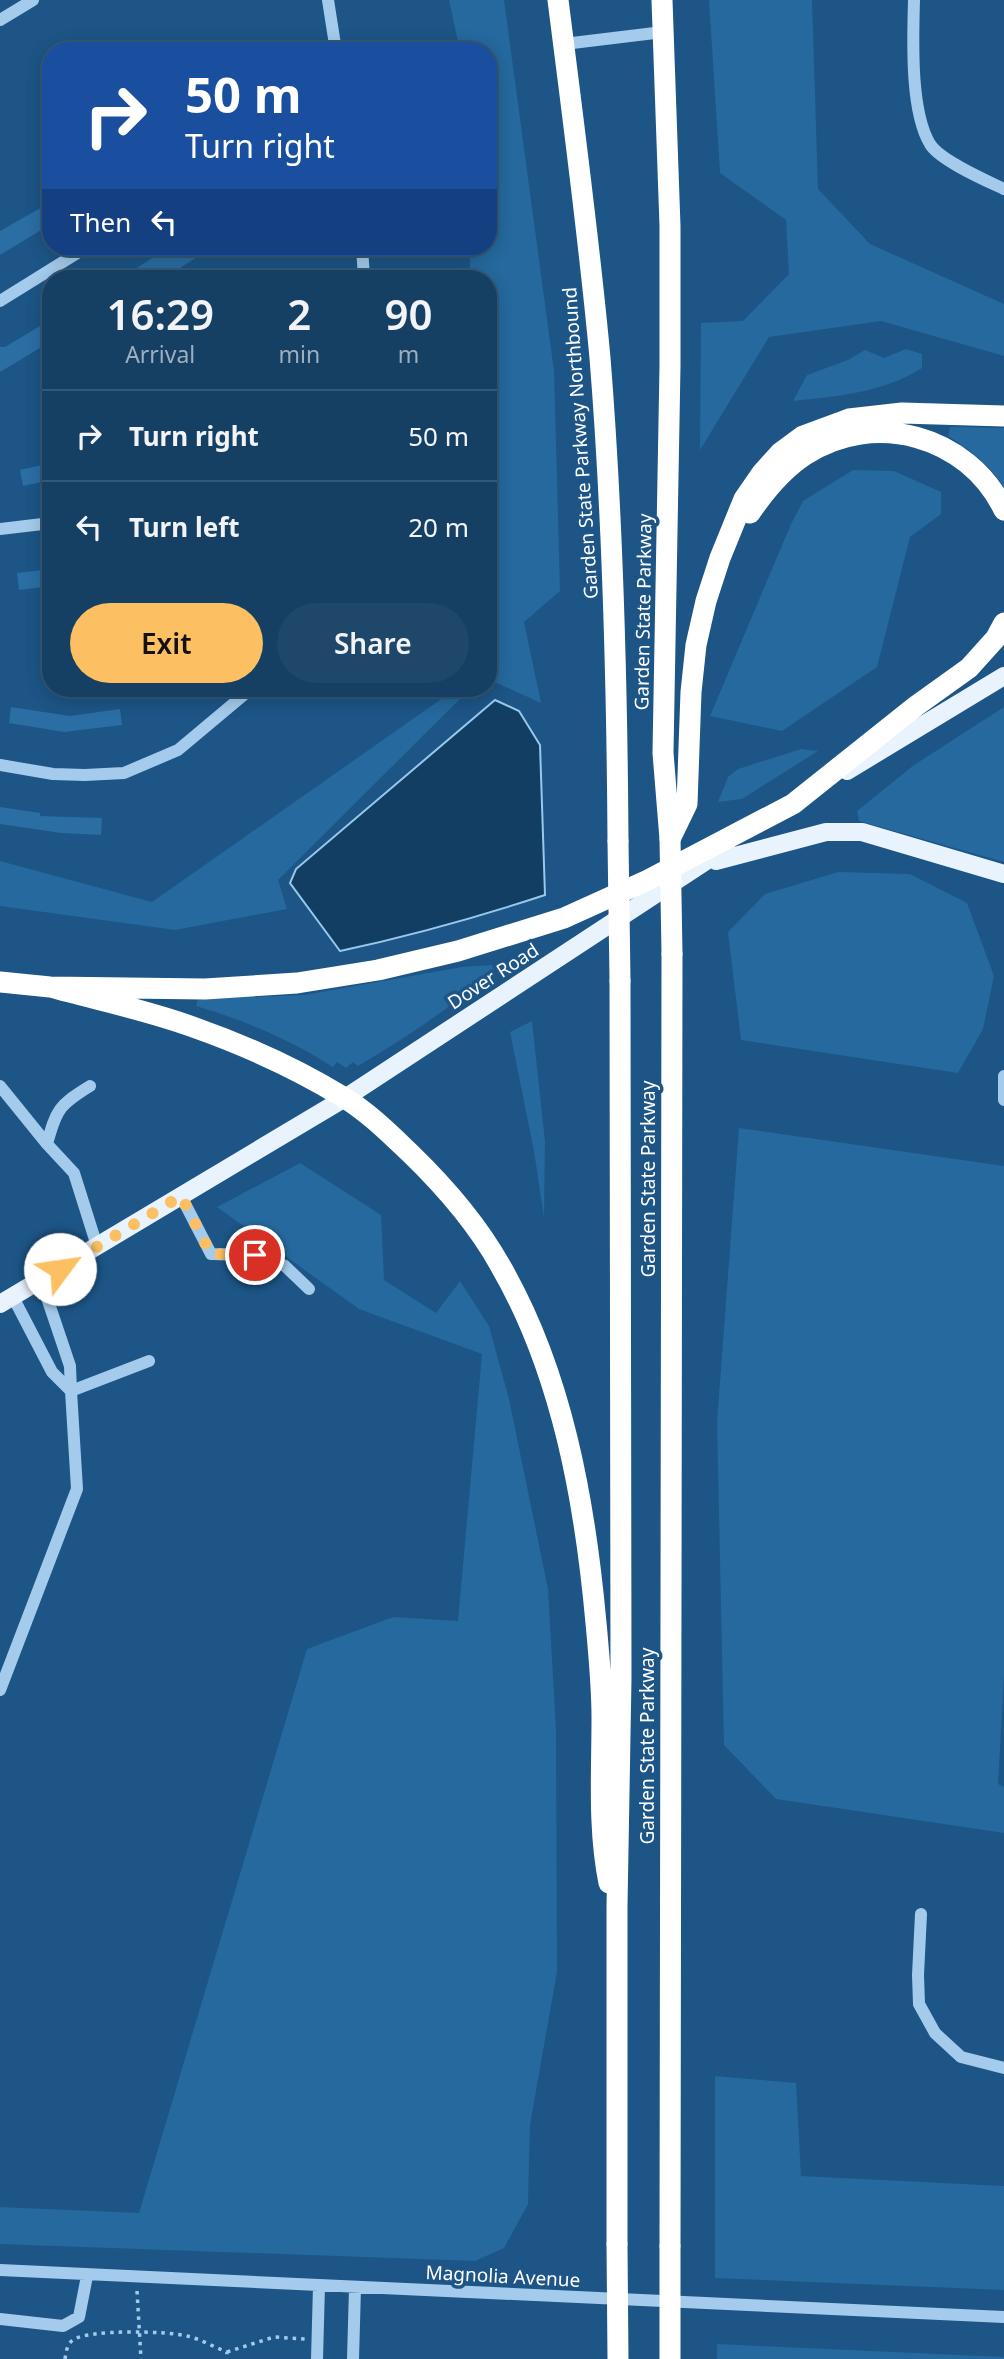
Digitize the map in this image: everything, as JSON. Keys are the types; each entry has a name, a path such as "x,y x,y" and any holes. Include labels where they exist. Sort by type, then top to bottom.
{"highway":[{"path":"558,0 564,44"},
{"name":"Garden State Parkway","path":"662,0 670,226 663,753 670,839 672,954 670,2359"},
{"name":"Garden State Parkway Northbound","path":"564,44 590,260 605,429 617,705 618,841"},
{"path":"670,839 687,803 691,692 696,645 714,576 744,499 755,481 780,453 811,432 849,419 884,414 1004,416"},
{"path":"728,543 768,489 789,467 831,441 865,433 889,432 914,436 949,450 984,479 1004,510"},
{"path":"0,982 50,987 205,989 297,983 378,970 458,951 564,918 648,880 793,804 916,706 969,668 996,638 1004,623"},
{"name":"Garden State Parkway","path":"618,841 621,1678 617,1907 618,2359"},
{"path":"50,987 192,1027 285,1066 345,1098 428,1171 458,1205 500,1263 550,1378 572,1464 589,1554 601,1685 602,1850 609,1885 617,1907"}],"main road":[{"name":"Dover Road","path":"7,1301 345,1098 793,804 1004,676"},
{"path":"702,864 826,832 862,832 1004,874"}],"street":[{"path":"0,20 33,0"},
{"path":"328,0 335,42"},
{"path":"914,0 913,47 919,111 931,146 953,162 1004,188"},
{"path":"564,44 663,32"},
{"path":"50,270 72,256"},
{"path":"0,301 42,275"},
{"path":"0,529 42,524"},
{"path":"0,765 64,774 124,772 178,750 241,697"},
{"path":"1004,1076 1004,1100"},
{"path":"0,1086 47,1144 74,1172 97,1246"},
{"path":"47,1144 55,1115 68,1099 90,1086"},
{"path":"181,1196 211,1254 255,1255 285,1266 309,1289"},
{"path":"0,1690 77,1489 70,1366 41,1280"},
{"path":"7,1301 52,1373 71,1391"},
{"path":"71,1391 149,1361"},
{"path":"921,1914 919,2004 935,2033 961,2057 1004,2068"},
{"name":"Magnolia Avenue","path":"0,2270 1004,2318"},
{"path":"0,2319 63,2326 79,2317 87,2276"},
{"path":"317,2359 319,2287"},
{"path":"353,2359 355,2288"}],"path":[{"path":"137,2278 141,2359"},
{"path":"65,2359 66,2350 74,2339 95,2332 185,2335 227,2352 274,2337 317,2339"},
{"path":"227,2352 227,2359"}],"shaded area":[{"path":"449,0 504,0 554,371 560,591 524,622 541,703 497,683 497,270 470,270 470,256 497,256 497,42 458,42"},
{"path":"709,0 812,0 818,189 870,244 1004,304 1004,356 881,321 769,337 700,450 701,323 743,321 789,274 786,220 720,173"},
{"path":"906,349 922,354 922,368 907,376 860,392 793,401 807,375 848,360 865,350 884,358"},
{"path":"950,427 1004,428 1004,488 979,459 948,436"},
{"path":"853,470 894,471 941,492 941,514 910,537 877,667 782,731 710,716 803,501"},
{"path":"444,697 462,697 278,880 287,909 175,930 0,906 0,861 152,902"},
{"path":"495,700 519,711 540,745 545,895 444,926 340,951 290,883 296,869"},
{"path":"1004,707 1004,862 859,821 857,811 914,765"},
{"path":"801,749 818,751 742,799 718,802 728,777 738,769"},
{"path":"838,872 910,874 967,903 994,976 983,1029 958,1073 741,1040 728,932 765,894"},
{"path":"492,965 494,970 428,1021 358,1066 353,1062 346,1068 337,1062 333,1067 267,1032 196,1006 198,999 304,995 462,967"},
{"path":"532,1021 545,1141 544,1218 534,1151 510,1032"},
{"path":"739,1128 1004,1166 1004,1677 998,1784 1004,1787 1004,1833 776,1799 724,1745 717,1422"},
{"path":"300,1163 381,1215 384,1280 436,1313 460,1281 489,1326 509,1399 548,1589 556,1730 557,1972 530,2125 528,2204 504,2248 475,2261 0,2244 0,2207 139,2213 307,1649 393,1617 458,1621 482,1354 359,1309 217,1207"},
{"path":"715,2076 796,2083 801,2176 1004,2186 1004,2290 715,2278"},
{"path":"717,2344 1004,2357 1004,2359 717,2359"}],"building":[{"path":"42,207 42,229 0,255 0,231"},
{"path":"155,256 199,256 177,270 133,270"},
{"path":"40,326 42,329 42,347 0,372 0,347 5,347"},
{"path":"42,465 42,482 23,486 20,470"},
{"path":"42,570 42,587 19,590 17,573"},
{"path":"11,707 70,716 120,709 122,725 64,732 9,723"},
{"path":"0,807 40,813 40,816 102,818 101,835 61,833 0,824"}],"route":[{"path":"60,1269 181,1196 211,1254 255,1255"}]}
